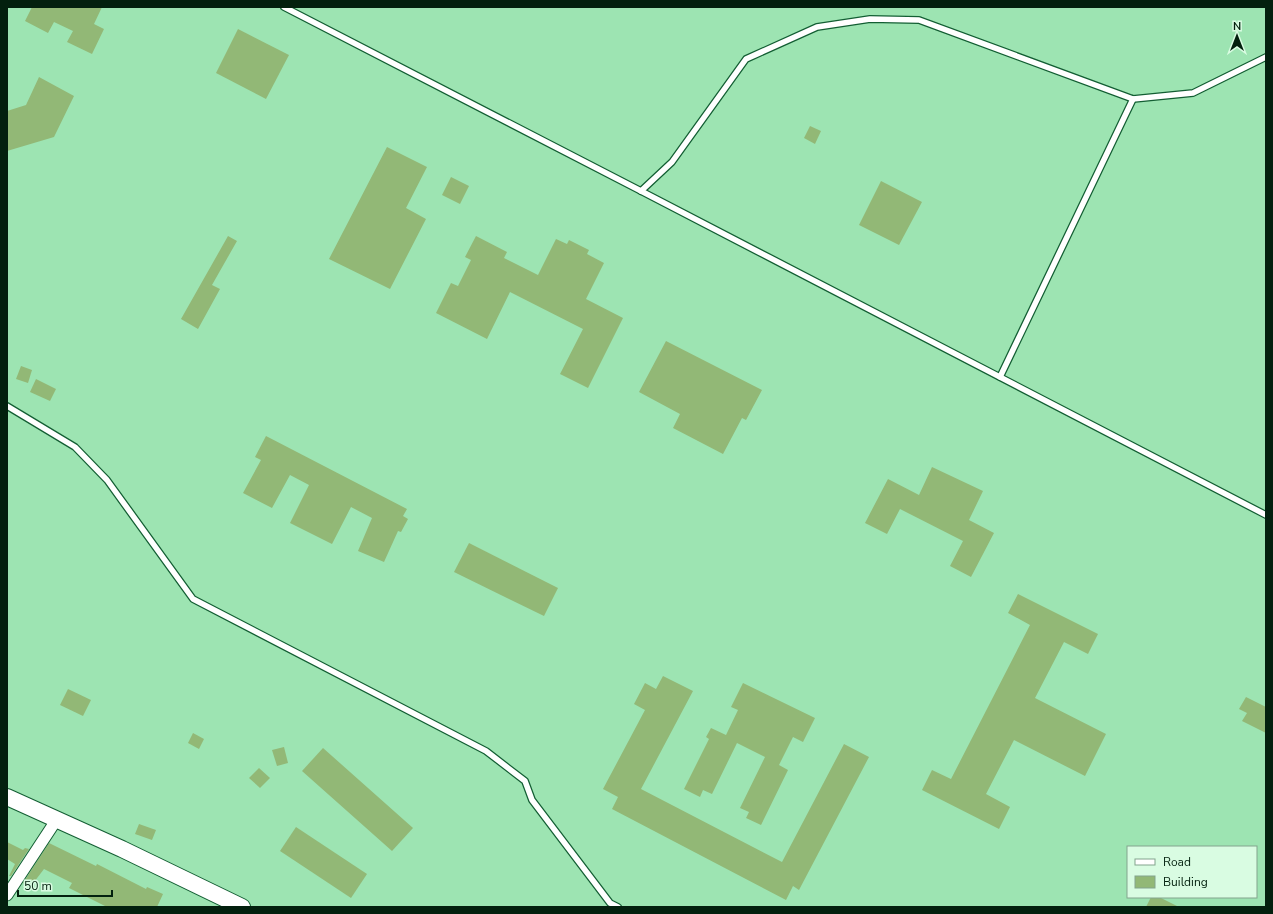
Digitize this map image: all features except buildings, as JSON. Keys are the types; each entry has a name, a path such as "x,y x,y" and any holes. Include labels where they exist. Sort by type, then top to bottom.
{"main road":[{"path":"7,797 122,849 242,907"}],"street":[{"path":"7,895 57,819"}],"lane":[{"path":"284,7 1266,515"},
{"path":"641,191 672,162 746,59 817,27 870,19 920,20 1133,99 1193,93 1266,57"},
{"path":"1000,377 1133,99"},
{"path":"7,406 74,447 107,480 193,598 486,751 525,781 532,800 610,903 618,907"}]}
